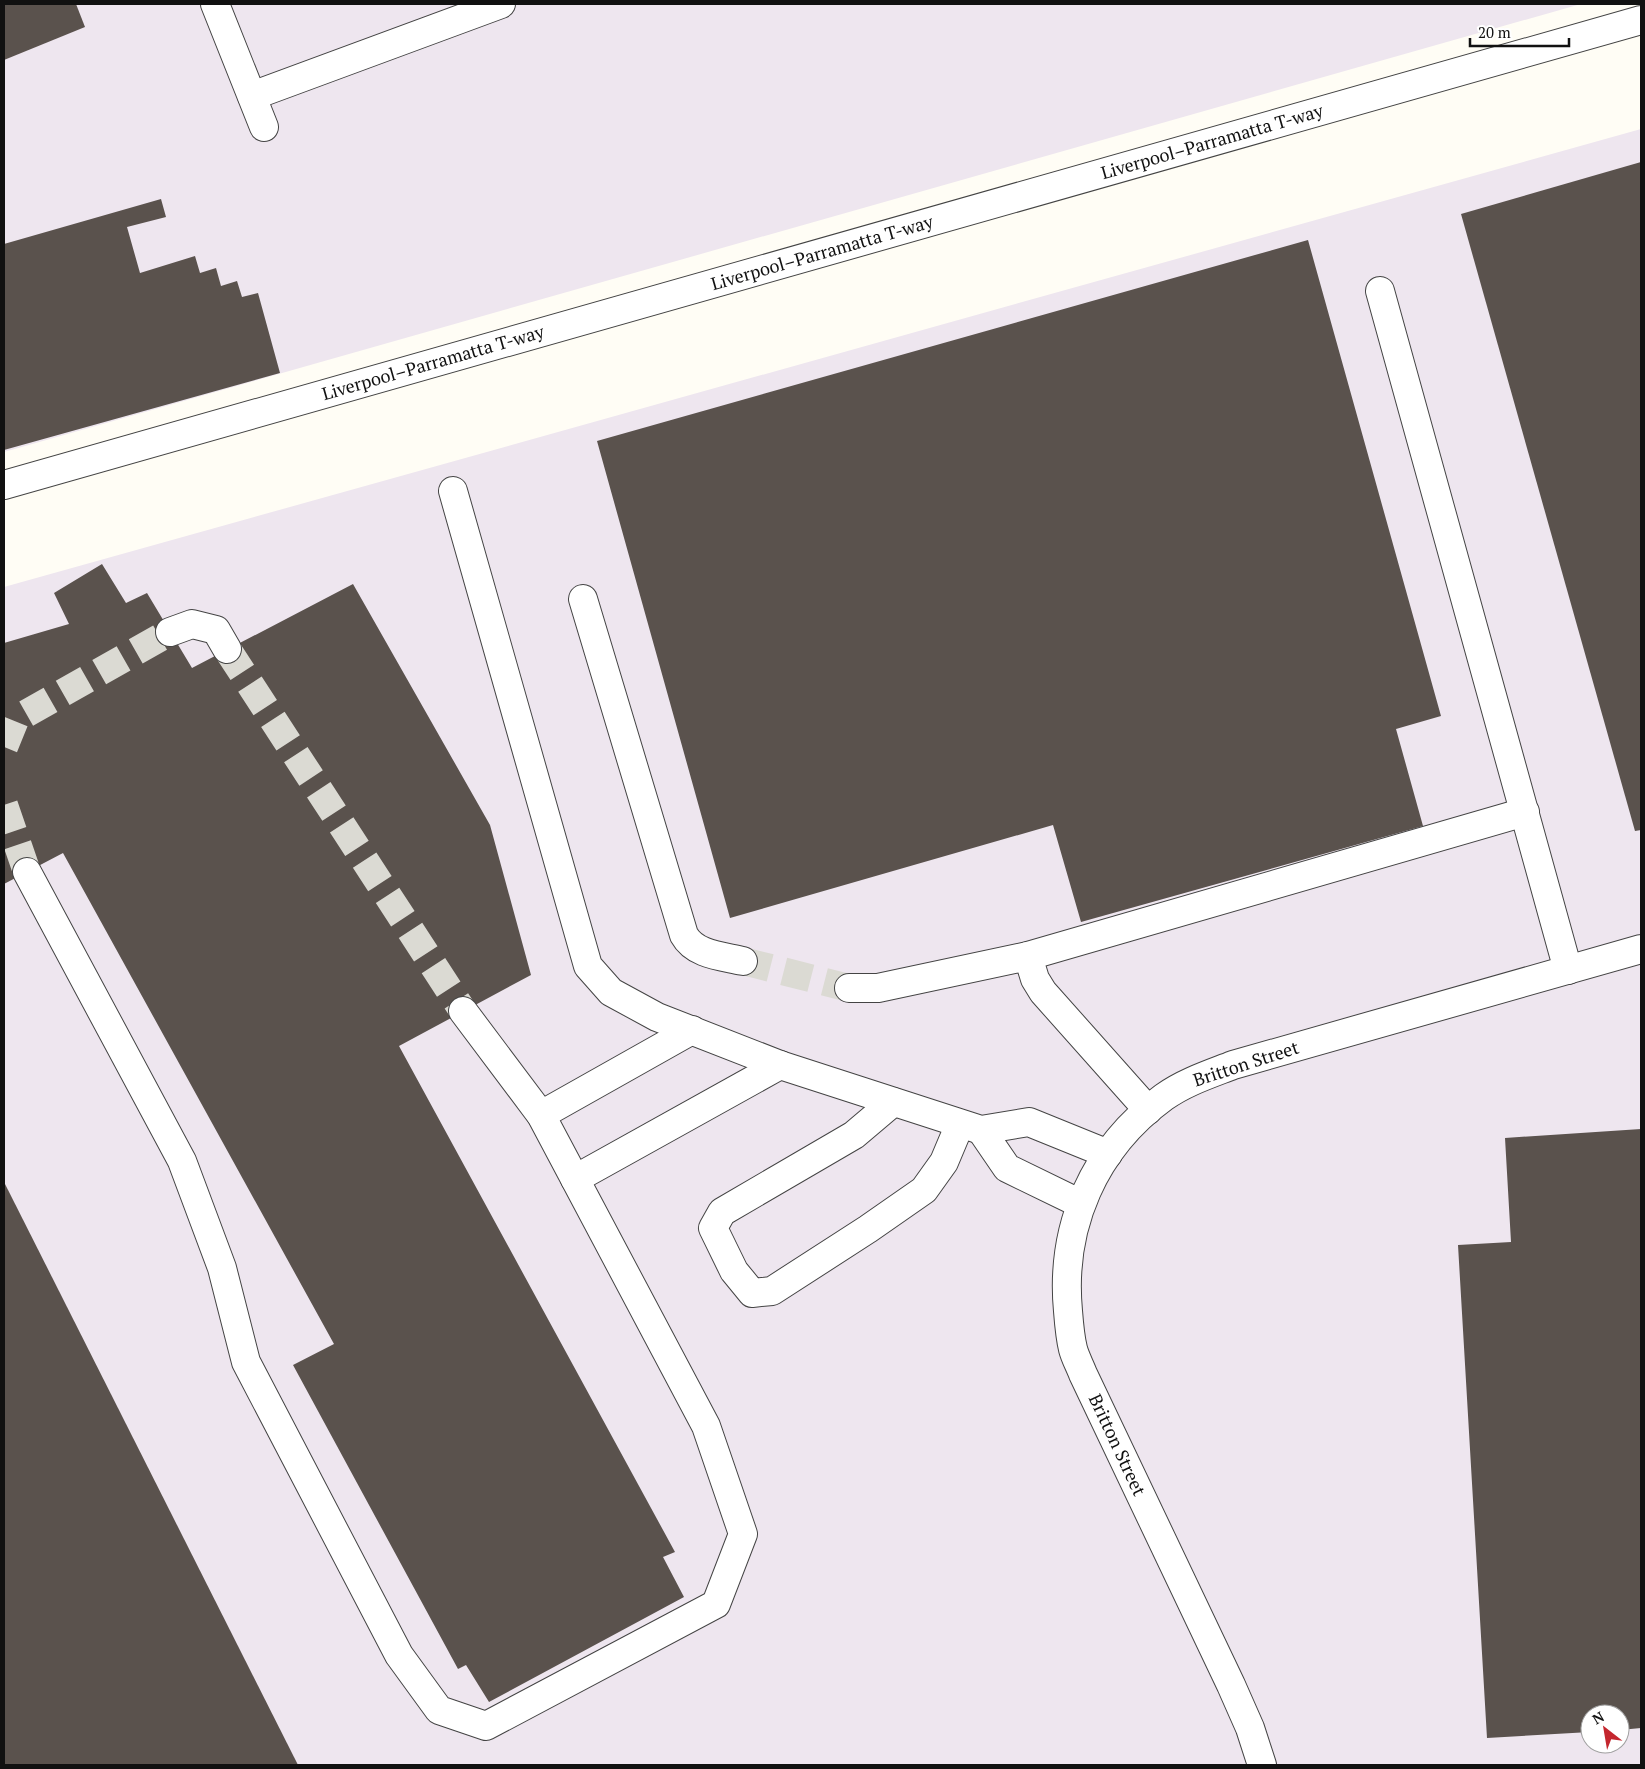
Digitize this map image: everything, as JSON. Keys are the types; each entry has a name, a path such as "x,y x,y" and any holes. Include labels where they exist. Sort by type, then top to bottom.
{"street":[{"path":"215,4 264,127"},
{"path":"252,96 501,4"},
{"name":"Liverpool–Parramatta T-way","path":"4,485 1641,20"},
{"path":"1380,291 1568,970"},
{"path":"453,491 588,966 611,992 657,1017 780,1065 893,1102 971,1127 1029,1122 1108,1154"},
{"path":"583,600 684,935 688,943 697,950 743,961"},
{"path":"170,632 192,624 216,630 227,649"},
{"path":"849,988 878,988 1028,956 1525,812"},
{"path":"27,872 182,1161 222,1268 246,1362 399,1655 439,1710 486,1726 716,1604 743,1534 706,1426 541,1115 463,1011"},
{"name":"Britton Street","path":"1262,1765 1250,1728 1231,1685 1091,1392 1073,1349 1066,1290 1067,1262 1072,1230 1093,1178 1123,1135 1148,1110 1165,1096 1194,1080 1233,1065 1641,949"},
{"path":"1028,956 1043,992 1148,1110"},
{"path":"541,1115 692,1030"},
{"path":"575,1180 780,1065"},
{"path":"893,1102 854,1135 722,1212 713,1228 734,1272 752,1293 772,1291 924,1190 971,1127"},
{"path":"971,1127 1007,1168 1081,1204"}],"shaded area":[{"path":"4,4 1581,4 4,452"},
{"path":"1641,129 1641,1765 4,1765 4,587"}],"building":[{"path":"4,4 76,4 85,27 4,60"},
{"path":"1641,162 1641,830 1635,831 1461,214"},
{"path":"161,199 166,217 127,227 140,273 195,256 200,273 216,268 221,286 237,281 242,297 258,293 280,373 4,450 4,244"},
{"path":"1308,240 1441,716 1396,729 1423,826 1081,922 1053,825 730,918 597,441"},
{"path":"102,564 126,603 147,593 192,668 353,584 490,825 531,975 399,1046 675,1552 663,1557 684,1597 489,1702 466,1665 458,1669 293,1365 334,1344 63,853 4,884 4,643 69,624 54,593"},
{"path":"1641,1129 1641,1728 1630,1729 1630,1704 1580,1704 1580,1733 1487,1738 1458,1245 1511,1242 1505,1138"},
{"path":"4,1182 298,1765 4,1765"}],"tunnel":[{"path":"4,747 15,720 170,632"},
{"path":"227,649 463,1011"},
{"path":"4,805 27,872"},
{"path":"743,961 849,988"}]}
